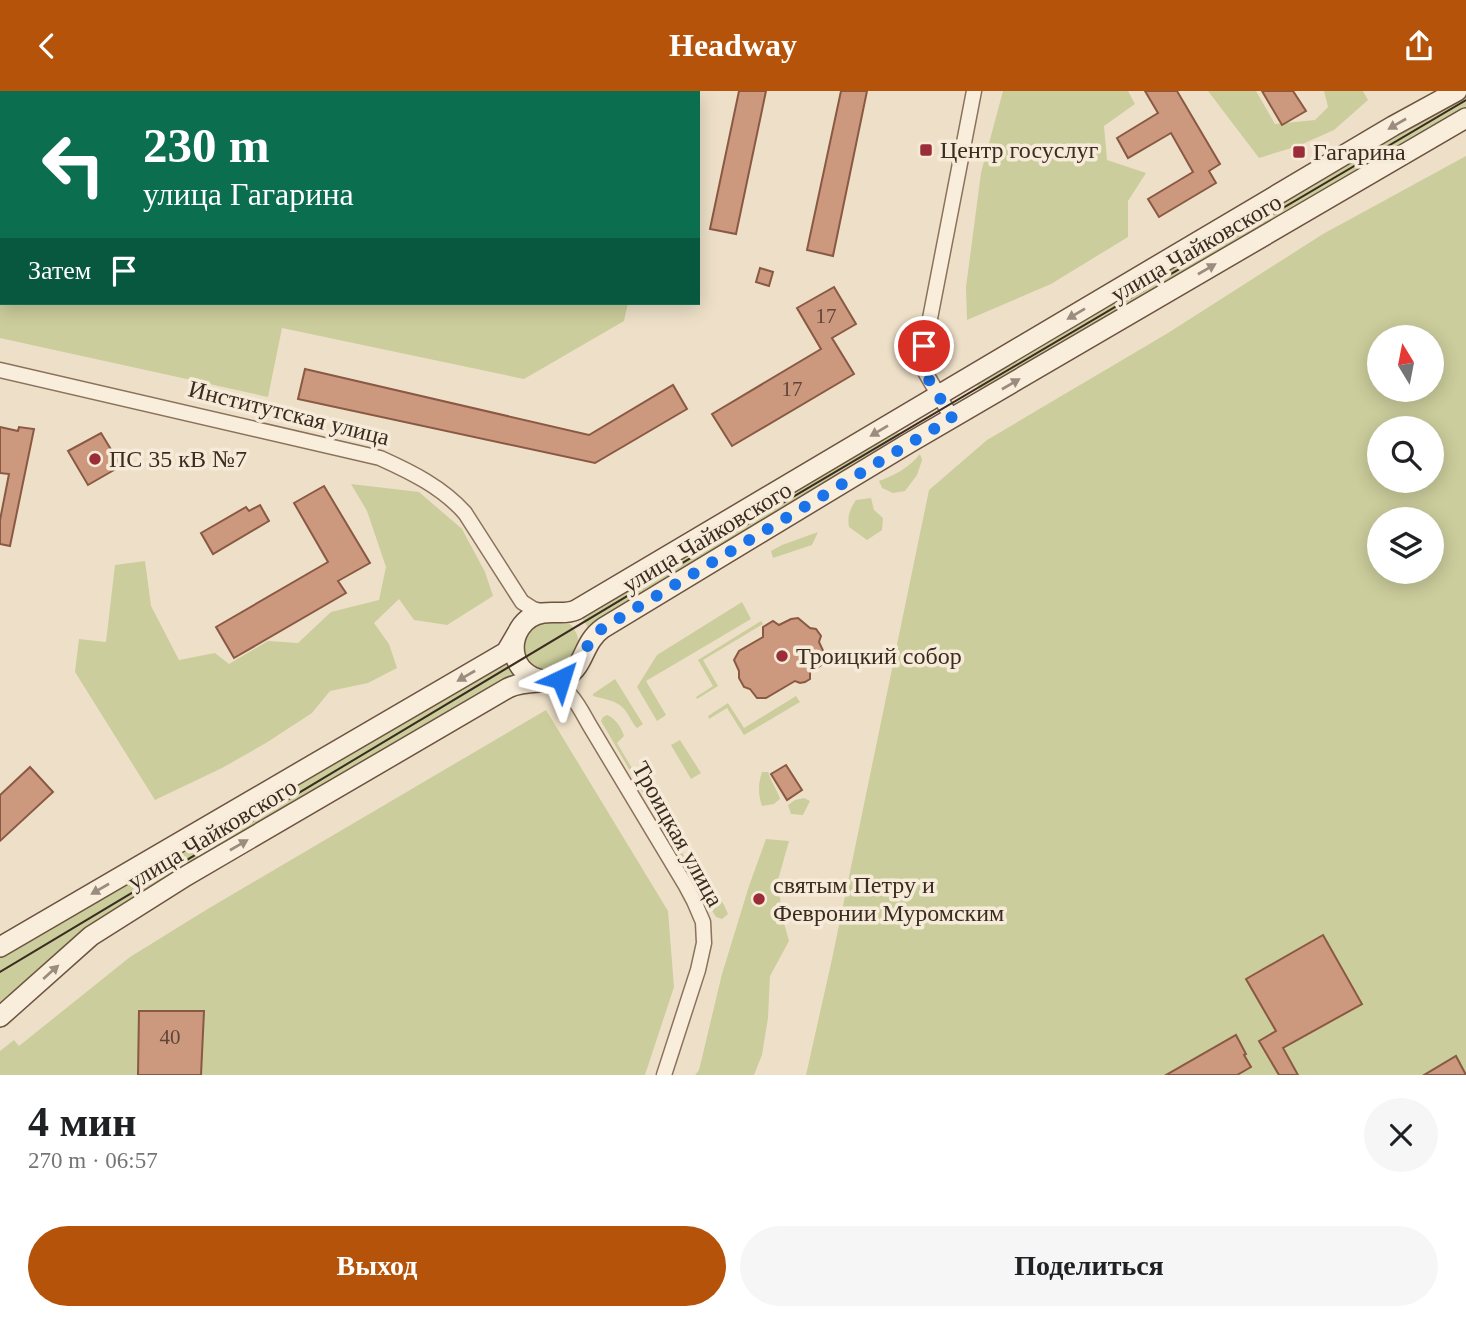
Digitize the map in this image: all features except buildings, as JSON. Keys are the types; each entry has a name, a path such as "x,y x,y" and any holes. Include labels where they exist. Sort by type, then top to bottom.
{"main road":[{"name":"улица Чайковского","path":"551,613 576,610 1457,91"},
{"name":"улица Чайковского","path":"0,1017 91,936 176,883 508,688 565,677 580,661 595,634 603,628 952,418 1466,118"},
{"path":"0,947 506,652 515,641 521,625 536,614 551,613 569,619 578,628 583,641 580,661"},
{"path":"515,641 516,657 522,669 545,681"}],"street":[{"path":"952,418 920,365 974,91"},
{"name":"Институтская улица","path":"0,370 380,458 420,477 458,506 515,592 530,608 551,613"},
{"path":"515,592 520,615 515,641"},
{"path":"578,703 575,683 580,661"},
{"path":"545,681 565,689 578,703"},
{"name":"Троицкая улица","path":"578,703 686,886 703,922 704,943 698,969 664,1075"}],"green space":[{"path":"1003,91 1128,91 1135,104 1104,126 1107,160 1146,173 1128,201 1128,237 1051,284 967,320 966,287 981,173"},
{"path":"1208,91 1256,91 1275,124 1315,120 1328,107 1324,91 1363,91 1368,100 1334,130 1298,146 1259,158"},
{"path":"1466,96 1466,111 984,394 975,383"},
{"path":"1466,156 1466,1075 806,1075 929,490 987,440 1168,333 1323,234"},
{"path":"0,305 628,305 624,321 524,379 282,328 268,397 0,338"},
{"path":"897,431 904,441 589,629 582,618"},
{"path":"920,454 922,460 917,475 905,491 893,493 882,488 879,481 901,470"},
{"path":"351,484 419,492 462,529 485,572 493,596 447,625 414,620 399,599 374,623 389,644 397,668 368,683 330,691 312,713 266,743 222,768 155,800 75,672 79,639 106,642 115,565 145,561 151,606 179,660 215,653 229,664 268,641 298,643 331,612 379,600 386,567 367,511"},
{"path":"871,498 874,510 883,518 882,530 867,540 849,527 848,519 856,500"},
{"path":"818,532 812,545 773,558 771,551"},
{"path":"742,602 751,619 646,681 666,715 657,721 637,687 657,655"},
{"path":"565,620 576,633 579,650 557,676 525,666 521,632 527,624"},
{"path":"761,621 763,624 703,660 718,686 697,699 696,697 713,686 698,660"},
{"path":"508,662 516,676 85,931 0,1002 0,956"},
{"path":"615,679 643,724 637,728 620,705 593,696"},
{"path":"796,696 800,702 744,735 727,708 709,719 708,716 728,703 744,728"},
{"path":"546,710 668,911 674,987 645,1075 0,1075 0,1051 14,1040 19,1046 130,957"},
{"path":"607,715 615,720 621,730 624,736 617,743 690,866 697,862 724,905 728,914 722,919 716,917 706,901 601,721"},
{"path":"680,740 701,773 691,779 671,745"},
{"path":"762,772 768,772 779,795 780,799 774,804 762,806 759,789"},
{"path":"804,798 810,801 803,815 791,814 788,805"},
{"path":"766,839 789,841 778,880 782,916 789,941 770,976 768,1018 762,1055 754,1075 695,1075 699,1070 722,974"}],"tram line":[{"path":"0,972 764,514 1466,100"}],"place":[{"name":"Центр госуслуг","path":"926,150"},
{"name":"Гагарина","path":"1299,152"},
{"name":"ПС 35 кВ №7","path":"95,459"},
{"name":"Троицкий собор","path":"782,656"},
{"name":"святым Петру и Февронии Муромским","path":"759,899"}],"route":[{"path":"561,679 576,668 589,642 603,628 952,418 920,365 924,346"}]}
